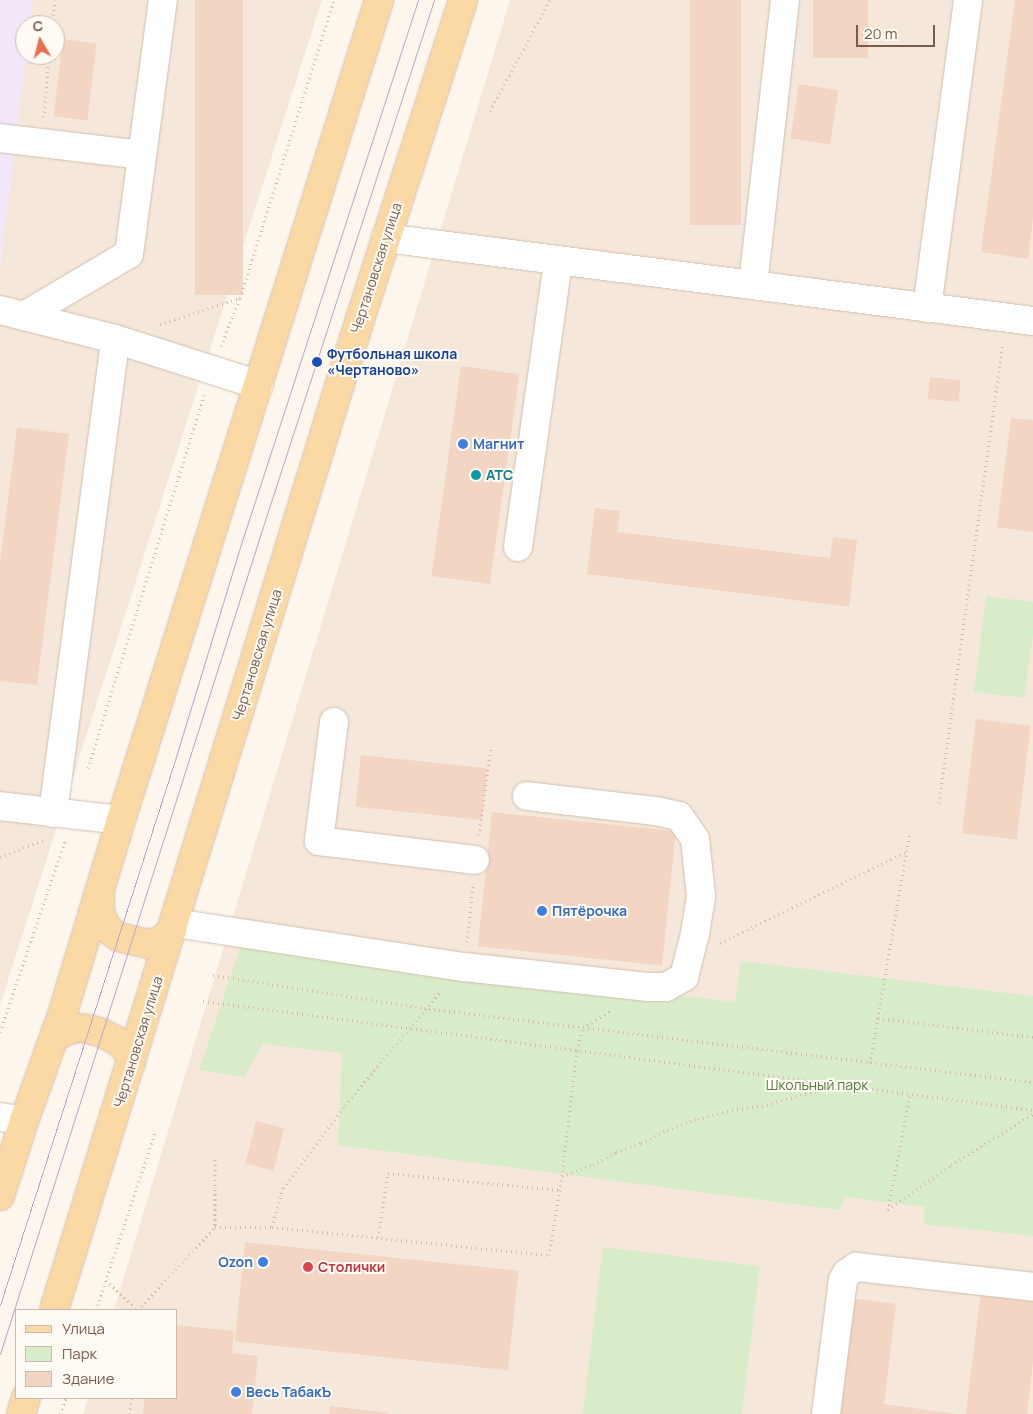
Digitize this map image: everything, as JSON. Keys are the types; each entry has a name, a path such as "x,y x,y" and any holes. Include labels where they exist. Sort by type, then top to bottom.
{"main road":[{"path":"0,1196 12,1119 54,1038 379,0"},
{"name":"Чертановская улица","path":"54,1309 386,238 463,0"},
{"path":"100,892 100,913 107,928 118,937 148,944 161,941 174,927"},
{"path":"54,1038 64,1031 76,1028 102,1033 121,1043 128,1053 131,1064"},
{"path":"21,1414 26,1399"}],"lane":[{"path":"12,313 129,254 163,0"},
{"path":"753,285 784,0"},
{"path":"927,308 968,0"},
{"path":"0,138 142,155"},
{"path":"386,238 1020,320"},
{"path":"518,547 558,261"},
{"path":"12,313 116,339 259,385"},
{"path":"65,820 116,339"},
{"path":"334,722 320,841 475,860"},
{"path":"174,927 464,967 647,987 666,987 684,977 701,896 695,839 679,816 655,811 527,796"},
{"path":"0,806 65,820 121,820"},
{"path":"826,1414 843,1280 847,1273 856,1267 1033,1287"}],"path":[{"path":"53,15 55,0"},
{"path":"0,1032 65,820 212,369 240,298 334,0"},
{"path":"490,111 550,0"},
{"path":"41,143 48,65"},
{"path":"116,339 240,298"},
{"path":"939,803 1020,320"},
{"path":"475,860 492,747"},
{"path":"0,857 65,820"},
{"path":"870,1062 910,831"},
{"path":"688,959 906,852"},
{"path":"272,1227 283,1188 345,1105 412,1028 424,1008 464,967"},
{"path":"213,975 424,1008 1033,1082"},
{"path":"214,1226 272,1227 549,1255 562,1176 577,1050 584,1028 647,987"},
{"path":"203,1002 1033,1110"},
{"path":"878,1018 1033,1037"},
{"path":"562,1176 593,1165 616,1152 641,1143 667,1130 698,1119 732,1110 762,1106 836,1085"},
{"path":"910,1095 888,1210 951,1165 1033,1114"},
{"path":"96,1309 156,1130"},
{"path":"138,1309 214,1226 214,1159"},
{"path":"378,1237 388,1173 559,1190"},
{"path":"106,1280 136,1309"},
{"path":"60,1414 66,1399"},
{"path":"130,1414 132,1399"}],"shaded area":[{"path":"0,0 322,0 0,1005"},
{"path":"0,0 33,0 31,15 15,15 15,65 25,65 0,268"},
{"path":"510,0 1033,0 1033,1414 83,1414 88,1399 178,1399 178,1309 114,1309"}],"green space":[{"path":"986,596 1033,602 1033,636 1024,698 974,692"},
{"name":"Школьный парк","path":"241,945 735,1002 741,961 1033,996 1033,1236 923,1224 925,1207 845,1197 840,1210 338,1145 342,1053 263,1044 244,1077 199,1070"},
{"path":"603,1247 760,1266 742,1414 583,1414"}],"building":[{"path":"195,0 243,0 243,295 195,295"},
{"path":"690,0 741,0 741,225 690,225"},
{"path":"813,0 868,0 868,58 813,58"},
{"path":"1015,0 1033,0 1033,218 1028,259 981,252"},
{"path":"65,39 97,43 87,121 53,116 60,65 65,65"},
{"path":"799,84 839,90 830,145 790,138"},
{"name":"АТС","path":"461,366 519,374 490,584 431,576"},
{"path":"930,377 961,380 959,402 928,399"},
{"path":"1011,418 1033,420 1033,532 997,527"},
{"path":"17,427 69,434 37,685 0,681 0,562"},
{"path":"595,508 620,511 617,532 830,558 833,537 857,540 849,607 587,574"},
{"path":"976,719 1031,726 1017,840 962,833"},
{"path":"361,755 487,768 482,820 356,807"},
{"path":"492,812 676,831 662,966 478,946"},
{"path":"256,1121 284,1128 273,1171 245,1164"},
{"path":"245,1242 518,1271 508,1370 235,1341"},
{"path":"981,1290 1033,1296 1033,1361 1027,1414 966,1414"},
{"path":"850,1298 896,1304 884,1404 957,1414 836,1414"},
{"path":"178,1325 234,1331 232,1353 258,1356 252,1414 143,1414 145,1399 178,1399"},
{"path":"330,1406 389,1413 389,1414 329,1414"}],"tram line":[{"path":"0,1305 175,760 244,535 418,0"},
{"path":"0,1354 258,542 434,0"}],"place":[{"name":"Футбольная школа «Чертаново»","path":"317,362"},
{"name":"Магнит","path":"463,444"},
{"name":"АТС","path":"476,475"},
{"name":"Пятёрочка","path":"542,911"},
{"name":"Ozon","path":"263,1262"},
{"name":"Столички","path":"308,1267"},
{"name":"Весь ТабакЪ","path":"236,1392"}]}
